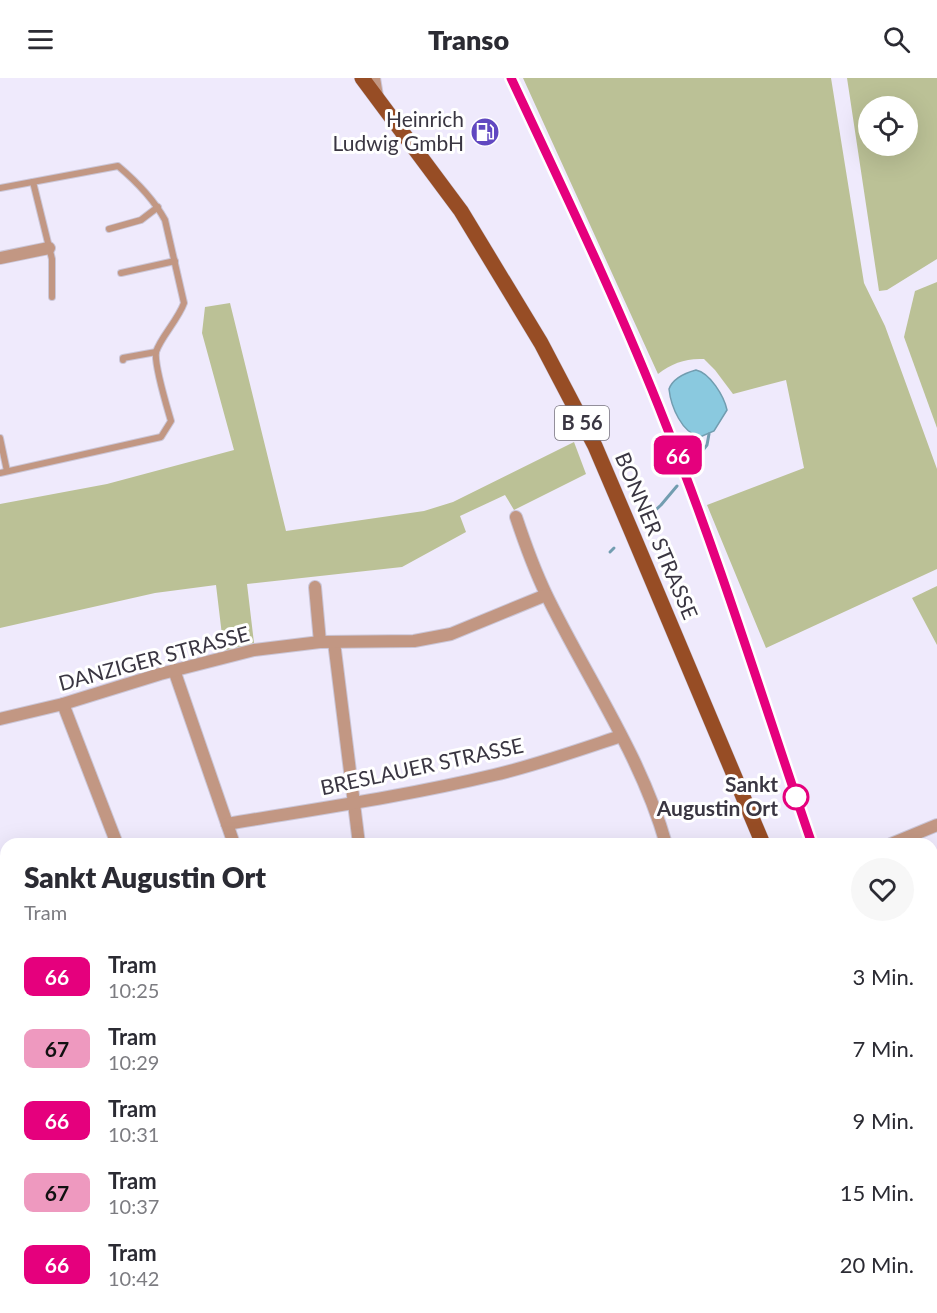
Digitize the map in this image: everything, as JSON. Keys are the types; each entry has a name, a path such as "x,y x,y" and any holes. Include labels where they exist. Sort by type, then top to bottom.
{"main road":[{"name":"BONNER STRASSE","path":"363,78 461,211 541,343 589,436 630,528 759,838"}],"street":[{"path":"374,78 377,96"},
{"path":"0,258 49,248"},
{"path":"516,518 546,595 621,736 657,814 664,838"},
{"path":"315,586 320,642"},
{"name":"DANZIGER STRASSE","path":"0,719 63,704 174,670 254,651 320,642 414,641 451,634 546,595"},
{"path":"334,642 358,838"},
{"path":"174,670 232,838"},
{"path":"63,704 115,838"},
{"name":"BRESLAUER STRASSE","path":"227,824 355,803 494,775 557,758 621,736"},
{"path":"906,838 937,825"}],"lane":[{"path":"0,188 118,166 141,186 165,220 184,303 180,315 156,352 171,421 161,437 4,472 0,438"},
{"path":"33,183 52,260 52,297"},
{"path":"109,229 141,220 158,207"},
{"path":"120,273 175,261"},
{"path":"123,360 123,358 156,352"}],"green space":[{"path":"523,78 831,78 864,283 885,326 937,469 937,569 766,648 707,505 804,468 786,380 733,394 704,359 679,362 658,374"},
{"path":"847,78 937,78 937,259 887,290 879,291 859,156 918,156 918,96 858,96 858,151"},
{"path":"937,282 937,428 904,337 915,291"},
{"path":"230,303 286,531 424,511 453,502 574,442 586,474 514,510 505,495 460,516 466,532 402,567 247,584 254,643 224,652 216,585 155,593 0,628 0,504 107,484 234,450 202,333 205,307"},
{"path":"937,586 937,645 912,598"}],"water":[{"path":"696,370 716,386 727,410 714,431 700,437 688,430 678,418 669,389 680,377"}],"waterway":[{"path":"695,460 707,445 709,434"},
{"path":"648,517 677,486"},
{"path":"610,552 614,548"}],"tram line":[{"path":"511,78 611,294 666,425 724,581 810,838"},
{"name":"66","path":"511,78 617,304 667,426 717,559 810,838"}],"place":[{"name":"Heinrich Ludwig GmbH","path":"485,132"},
{"name":"Sankt Augustin Ort","path":"796,797"}]}
